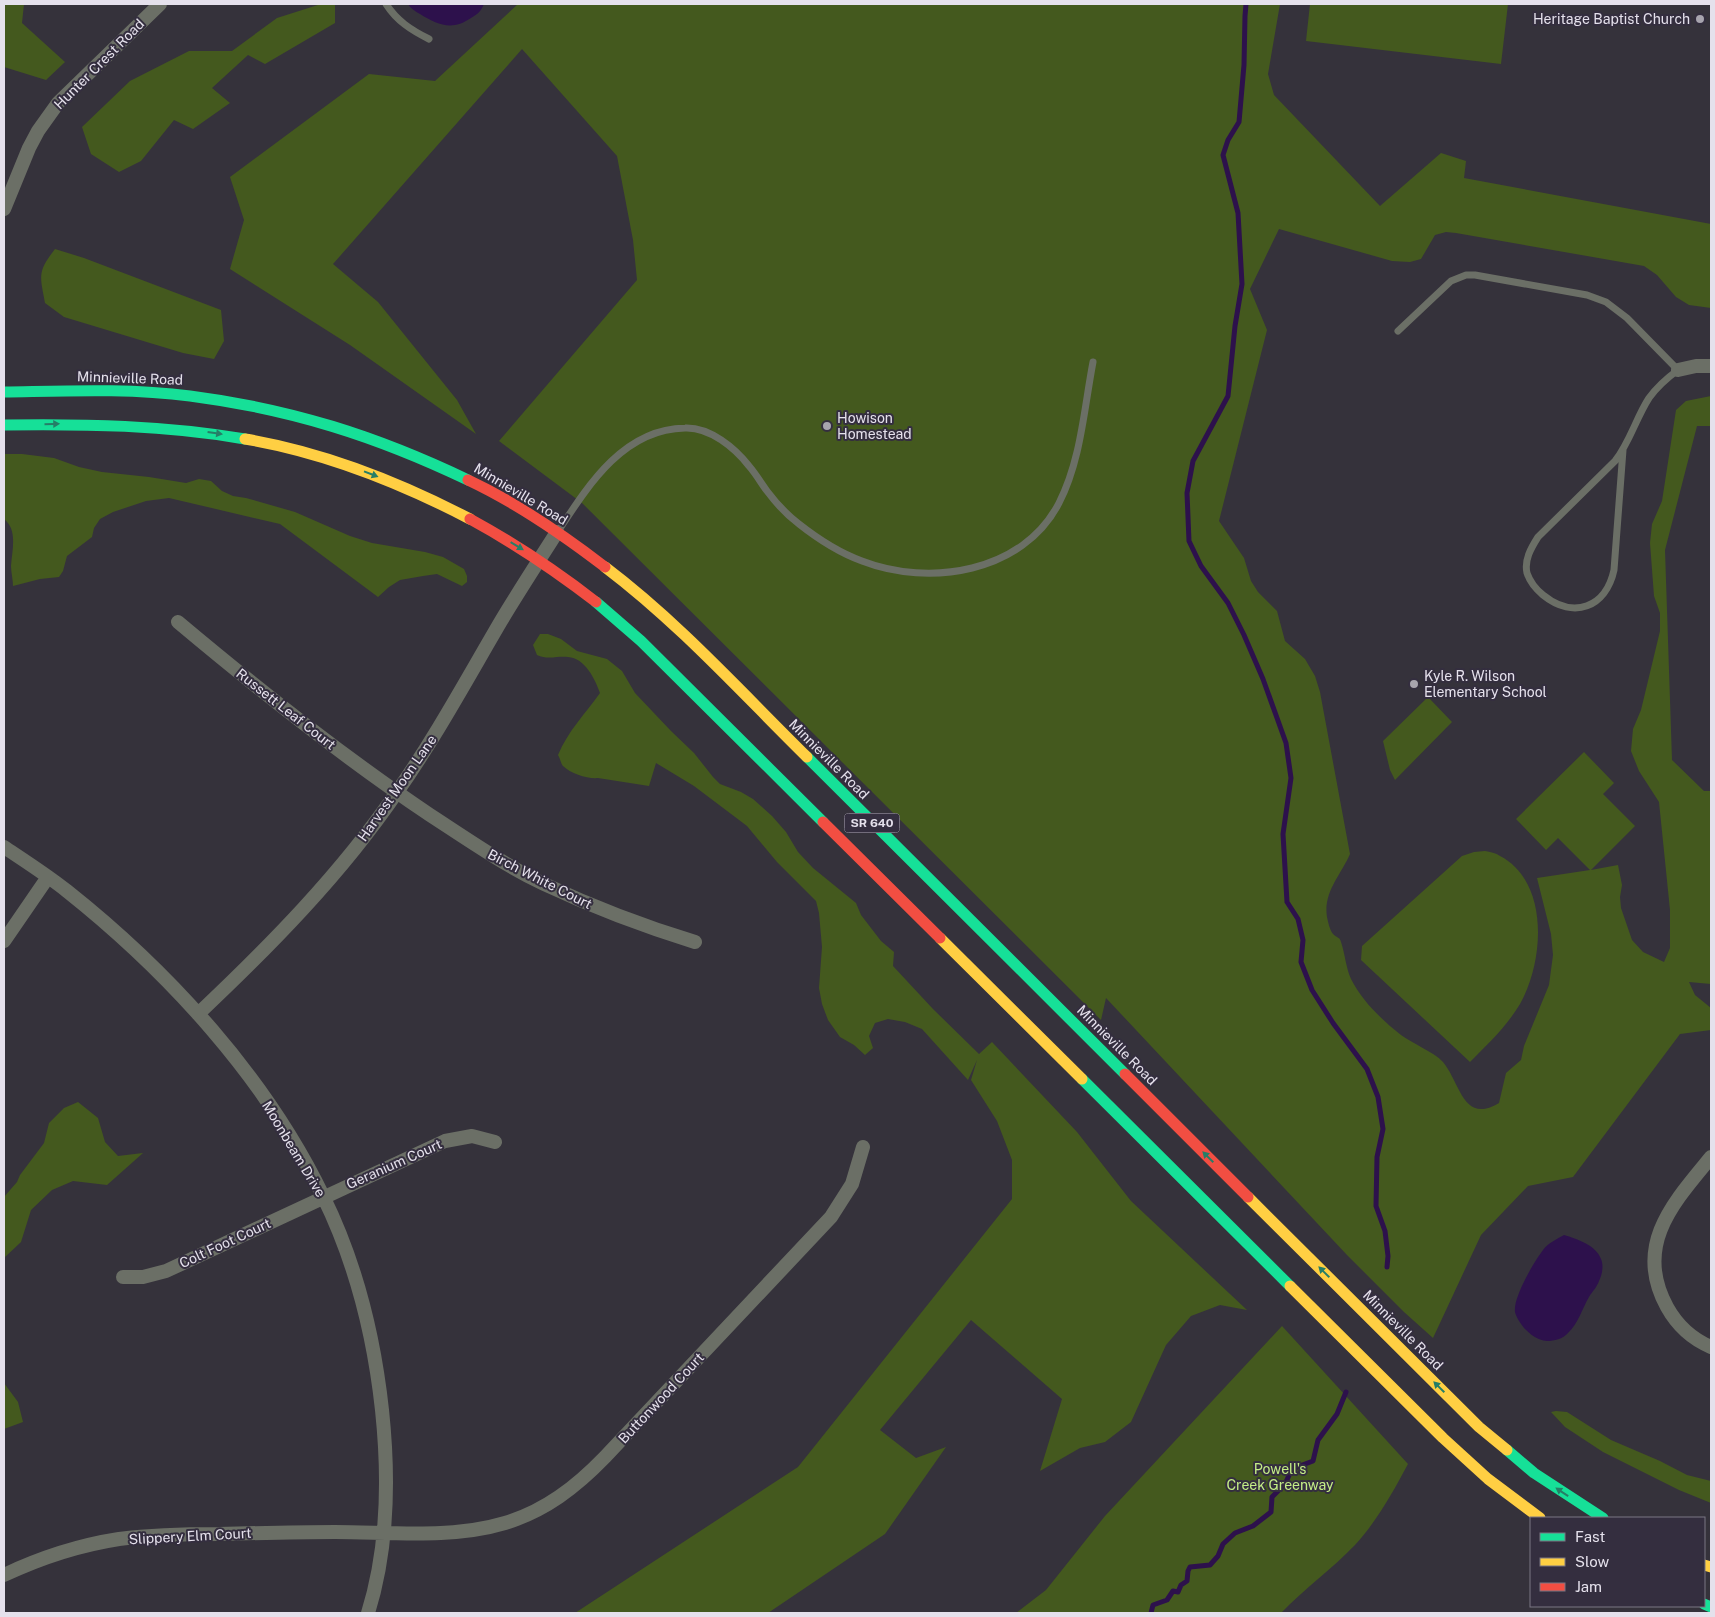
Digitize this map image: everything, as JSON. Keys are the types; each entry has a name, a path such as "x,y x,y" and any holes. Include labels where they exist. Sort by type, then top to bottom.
{"main road":[{"name":"Minnieville Road","path":"4,392 80,391 168,394 233,403 301,417 391,445 448,470 508,501 557,532 624,580 683,634 1479,1426 1534,1473 1601,1517"},
{"name":"SR 640","path":"4,425 117,425 168,428 226,435 275,445 352,467 412,491 466,517 515,544 594,599 641,641 1443,1438 1488,1479 1539,1517"}],"street":[{"name":"Hunter Crest Road","path":"4,209 28,148 58,103 160,4"},
{"path":"1678,370 1696,366 1711,366"},
{"name":"Harvest Moon Lane","path":"198,1014 304,908 353,850 397,793 557,532"},
{"name":"Russett Leaf Court","path":"178,622 307,727 397,793"},
{"name":"Birch White Court","path":"397,793 480,848 542,883 595,907 650,928 696,942"},
{"name":"Moonbeam Drive","path":"4,847 48,877 115,931 160,973 198,1014 242,1067 278,1118 324,1196 358,1286 372,1343 379,1385 386,1485 383,1533 374,1595 368,1613"},
{"path":"4,941 48,877"},
{"name":"Geranium Court","path":"324,1196 445,1141 472,1136 495,1142"},
{"name":"Buttonwood Court","path":"383,1533 475,1530 504,1523 542,1508 576,1485 605,1457 831,1217 852,1184 863,1147"},
{"path":"1711,1157 1668,1212 1660,1228 1655,1248 1656,1283 1670,1313 1681,1327 1695,1339 1711,1347"},
{"name":"Colt Foot Court","path":"122,1277 143,1277 166,1271 324,1196"},
{"name":"Slippery Elm Court","path":"4,1575 62,1552 119,1539 227,1533 383,1533"}],"lane":[{"path":"386,4 409,29 429,39"},
{"path":"1398,330 1451,281 1466,275 1476,274 1587,295 1606,302 1628,318 1678,370 1650,398 1623,450 1615,461 1538,537 1530,549 1527,573 1531,582 1537,590 1558,606 1569,609 1580,608 1590,604 1606,590 1611,581 1614,570 1623,450"},
{"path":"557,532 593,480 624,449 643,438 664,431 686,428 702,430 717,437 742,457 782,509 800,525 838,550 863,562 912,572 944,573 980,566 1009,554 1029,540 1047,522 1058,505 1069,481 1075,460 1093,362"}],"green space":[{"path":"4,4 24,4 22,23 65,62 46,80 4,67"},
{"path":"321,4 335,4 335,23 265,64 248,55 212,88 230,103 193,129 174,120 141,161 119,172 91,154 82,127 130,81 189,51 232,51 277,18"},
{"path":"518,4 1280,4 1268,74 1274,95 1380,206 1441,153 1466,161 1464,178 1711,224 1711,308 1689,305 1676,297 1657,275 1644,266 1446,232 1435,235 1421,259 1410,262 1392,261 1279,229 1250,289 1267,330 1219,521 1244,558 1251,581 1258,592 1277,611 1285,641 1305,659 1315,676 1320,692 1350,854 1330,892 1326,908 1327,917 1332,933 1341,940 1351,979 1367,1002 1401,1035 1443,1062 1464,1098 1477,1109 1487,1108 1499,1103 1506,1073 1521,1060 1524,1046 1549,985 1553,955 1551,934 1537,878 1590,870 1558,838 1546,850 1516,819 1584,752 1614,783 1603,794 1635,826 1591,870 1618,865 1622,885 1621,908 1632,940 1643,952 1664,962 1670,948 1670,910 1659,802 1639,771 1631,751 1633,729 1641,710 1660,631 1660,613 1654,596 1650,543 1652,524 1662,501 1676,410 1686,401 1711,396 1711,426 1697,426 1665,550 1672,760 1704,791 1711,791 1711,984 1689,982 1695,995 1711,1008 1711,1030 1680,1034 1573,1177 1528,1186 1481,1235 1433,1338 1347,1255 1106,998 1101,1020 582,503 499,441 637,280 633,240 617,156 522,49 333,264 378,302 457,400 476,434 350,345 230,269 244,220 230,177 369,74 435,81"},
{"path":"1310,4 1508,4 1501,64 1306,41"},
{"path":"55,249 84,258 221,310 224,341 214,359 183,353 64,317 45,303 41,280 45,263"},
{"path":"4,454 54,458 79,467 102,472 186,483 199,479 211,481 222,491 233,496 295,512 350,536 372,543 443,557 464,569 467,582 462,586 437,574 423,576 400,580 378,597 280,524 169,498 146,501 113,512 100,519 94,528 92,537 67,556 63,571 59,577 40,579 13,586 11,566 13,534 4,519"},
{"path":"540,634 548,634 561,639 577,651 607,659 622,671 635,693 694,753 720,784 753,799 786,832 798,852 813,868 856,903 861,915 881,941 894,952 893,966 933,1009 979,1054 992,1042 1077,1132 1131,1201 1247,1310 1220,1305 1191,1316 1166,1345 1131,1422 1105,1442 1080,1448 1040,1471 1062,1399 971,1320 880,1430 916,1458 946,1447 885,1534 768,1613 575,1613 798,1467 1012,1199 1012,1160 997,1121 971,1080 977,1060 968,1080 922,1029 905,1022 888,1019 875,1023 869,1036 873,1048 865,1055 854,1045 840,1037 828,1020 819,988 822,947 816,901 777,862 747,826 694,786 656,763 649,786 585,777 575,774 563,766 558,755 562,746 600,693 592,676 579,661 568,657 548,658 537,655 533,645"},
{"path":"1428,697 1452,722 1395,780 1390,770 1383,741"},
{"path":"1485,851 1498,855 1516,868 1528,884 1535,903 1538,924 1537,946 1534,967 1520,1004 1503,1028 1470,1062 1361,960 1362,946 1462,856"},
{"path":"78,1102 98,1118 105,1142 118,1156 143,1153 107,1185 73,1181 52,1190 31,1210 21,1242 4,1258 4,1197 17,1182 20,1175 44,1143 49,1123 64,1108"},
{"name":"Powell's Creek Greenway","path":"1282,1326 1408,1464 1377,1516 1355,1545 1281,1613 1016,1613 1046,1590 1105,1516"},
{"path":"4,1383 18,1402 23,1422 4,1429"},
{"path":"1551,1412 1567,1412 1611,1440 1687,1475 1711,1481 1711,1503 1679,1490 1603,1452 1565,1427"}],"shaded area":[{"path":"408,4 484,4 477,14 464,22 445,25 439,24 415,11"},
{"path":"1564,1235 1591,1246 1599,1254 1602,1262 1602,1273 1577,1321 1566,1335 1553,1341 1540,1340 1524,1328 1515,1312 1515,1306 1525,1280 1539,1255 1547,1245"}],"waterway":[{"path":"1246,4 1244,65 1239,122 1228,140 1223,155 1238,213 1242,284 1235,326 1228,396 1193,461 1187,493 1189,541 1201,566 1228,603 1244,635 1263,679 1286,743 1291,778 1283,834 1287,902 1298,919 1303,940 1301,962 1312,990 1333,1023 1367,1069 1378,1097 1383,1129 1377,1157 1376,1206 1385,1231 1388,1256 1387,1267"},
{"path":"1151,1613 1153,1605 1167,1600 1173,1591 1178,1592 1181,1585 1187,1581 1190,1567 1210,1565 1218,1556 1223,1544 1235,1533 1253,1526 1271,1512 1272,1497 1285,1484 1291,1471 1313,1461 1318,1440 1337,1414 1346,1392"}],"traffic: fast":[{"path":"4,392 97,391 167,393 263,408 332,426 400,450 468,480"},
{"path":"4,425 125,426 215,434 245,439"},
{"path":"596,602 641,641 823,822"},
{"path":"807,757 1125,1074"},
{"path":"1082,1079 1290,1286"},
{"path":"1507,1450 1534,1473 1601,1517"},
{"path":"1705,1604 1711,1607"}],"traffic: slow":[{"path":"245,439 332,460 388,481 470,519"},
{"path":"605,567 684,635 807,757"},
{"path":"940,938 1082,1079"},
{"path":"1248,1197 1479,1427 1507,1450"},
{"path":"1290,1286 1443,1438 1488,1479 1539,1517"},
{"path":"1705,1565 1711,1567"}],"traffic: jam":[{"path":"468,480 539,520 605,567"},
{"path":"470,519 566,579 596,602"},
{"path":"823,822 940,938"},
{"path":"1125,1074 1248,1197"}],"place":[{"name":"Heritage Baptist Church","path":"1700,19"},
{"name":"Howison Homestead","path":"827,426"},
{"name":"Kyle R. Wilson Elementary School","path":"1414,684"}]}
